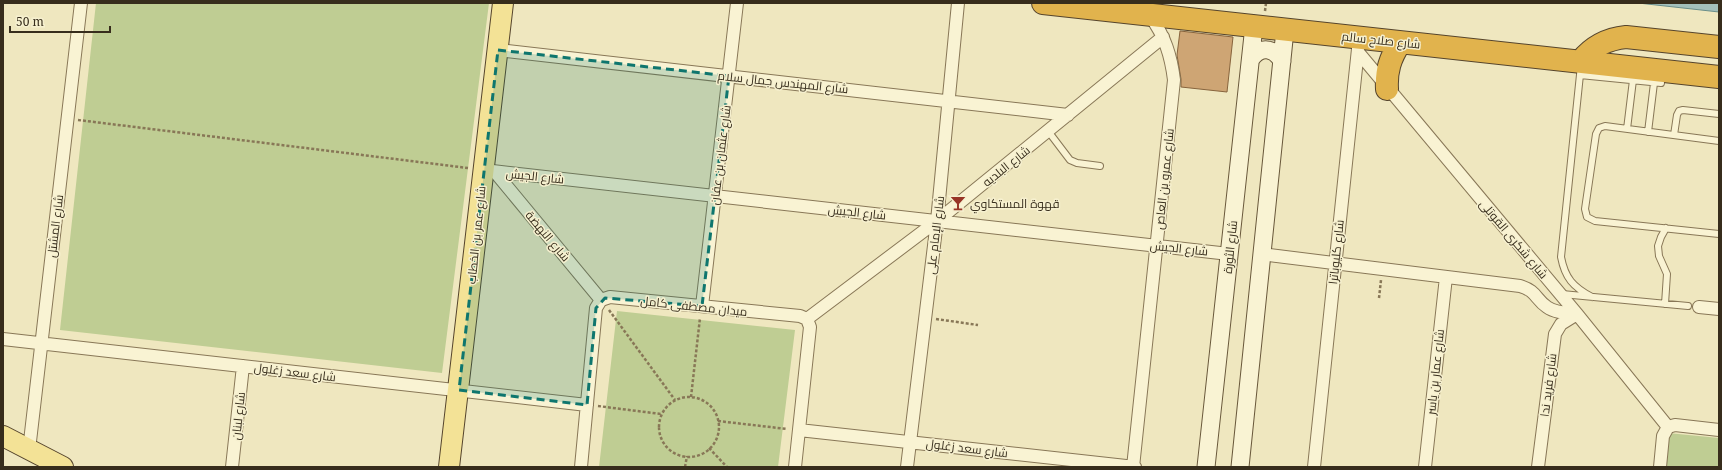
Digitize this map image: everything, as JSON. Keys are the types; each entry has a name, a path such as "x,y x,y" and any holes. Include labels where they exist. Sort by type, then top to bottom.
{"highway":[{"name":"شارع صلاح سالم","path":"1043,3 1285,30 1358,45 1400,43 1581,68 1719,77"},
{"path":"1581,68 1594,47 1604,41 1615,38 1626,37 1719,47"},
{"path":"1387,89 1386,79 1390,60 1400,43"}],"main road":[{"name":"شارع عمر بن الخطاب","path":"450,467 489,171 503,3"},
{"path":"3,436 63,467"}],"street":[{"name":"شارع المشتل","path":"29,450 81,3"},
{"name":"شارع عثمان بن عفان","path":"702,306 738,3"},
{"name":"شارع الإمام على","path":"907,467 924,317 937,221 950,101 958,3"},
{"name":"شارع عمرو بن العاص","path":"1134,467 1174,80 1172,65 1163,37 1150,16"},
{"name":"شارع الثورة","path":"1206,467 1254,26"},
{"path":"1240,467 1285,30"},
{"name":"شارع البلديه","path":"807,319 937,221 1163,37"},
{"name":"شارع شكرى القوتلى","path":"1358,45 1387,89 1577,314 1668,427"},
{"name":"شارع كليوباترا","path":"1314,467 1358,45"},
{"path":"1251,59 1261,50 1267,49 1274,51 1279,55 1282,61"},
{"name":"شارع المهندس جمال سلام","path":"498,50 1068,115"},
{"name":"شارع الجيش","path":"489,171 1229,254"},
{"name":"شارع النهضة","path":"489,171 601,300"},
{"path":"1261,254 1520,286 1532,291 1551,310 1577,314"},
{"name":"شارع عمار بن ياسر","path":"1425,467 1446,277"},
{"name":"ميدان مصطفى كامل","path":"601,300 610,297 800,316 807,319"},
{"path":"581,467 596,308 601,300"},
{"path":"1693,306 1719,309"},
{"name":"شارع فريد ندا","path":"1538,467 1555,334 1561,324 1577,314"},
{"path":"795,467 810,326 807,319"},
{"name":"شارع سعد زغلول","path":"3,339 587,405"},
{"name":"شارع لبنان","path":"232,467 243,366"},
{"path":"1660,467 1663,436 1668,427 1675,424 1719,430"},
{"name":"شارع سعد زغلول","path":"799,430 910,442 1023,461 1134,467"}],"lane":[{"path":"1592,297 1580,291 1570,281 1564,270 1561,257 1581,68 1633,80 1661,83"},
{"path":"1627,129 1633,80"},
{"path":"1648,132 1654,83"},
{"path":"1674,135 1677,115 1681,110 1719,114"},
{"path":"1719,141 1602,126 1596,131 1585,208 1587,217 1595,221 1719,234"},
{"path":"1048,132 1070,160 1077,163 1100,166"},
{"path":"1665,304 1667,274 1659,256 1658,246 1666,228"},
{"path":"1560,294 1693,306"}],"path":[{"path":"68,119 489,171"},
{"path":"1379,298 1382,269"},
{"path":"601,300 674,400"},
{"path":"691,397 702,306"},
{"path":"924,317 978,325"},
{"path":"691,397 703,400 713,409 718,421 718,433 709,448 699,455 686,456 673,452 663,442 659,428 661,414 665,408 674,400 691,397"},
{"path":"587,405 661,414"},
{"path":"718,421 799,430"},
{"path":"709,448 727,467"},
{"path":"686,456 686,467"}],"highlighted area":[{"path":"498,50 729,76 702,306 605,298 596,308 587,405 459,390"}],"green space":[{"path":"96,3 489,3 442,373 60,330"},
{"path":"617,311 795,330 778,467 599,467"},
{"path":"1668,433 1719,438 1719,467 1666,467"}],"water":[{"path":"1638,3 1719,3 1719,12"}],"building":[{"path":"1180,31 1233,37 1227,92 1181,87 1177,55"}],"place":[{"name":"قهوة المستكاوي","path":"958,203"}]}
